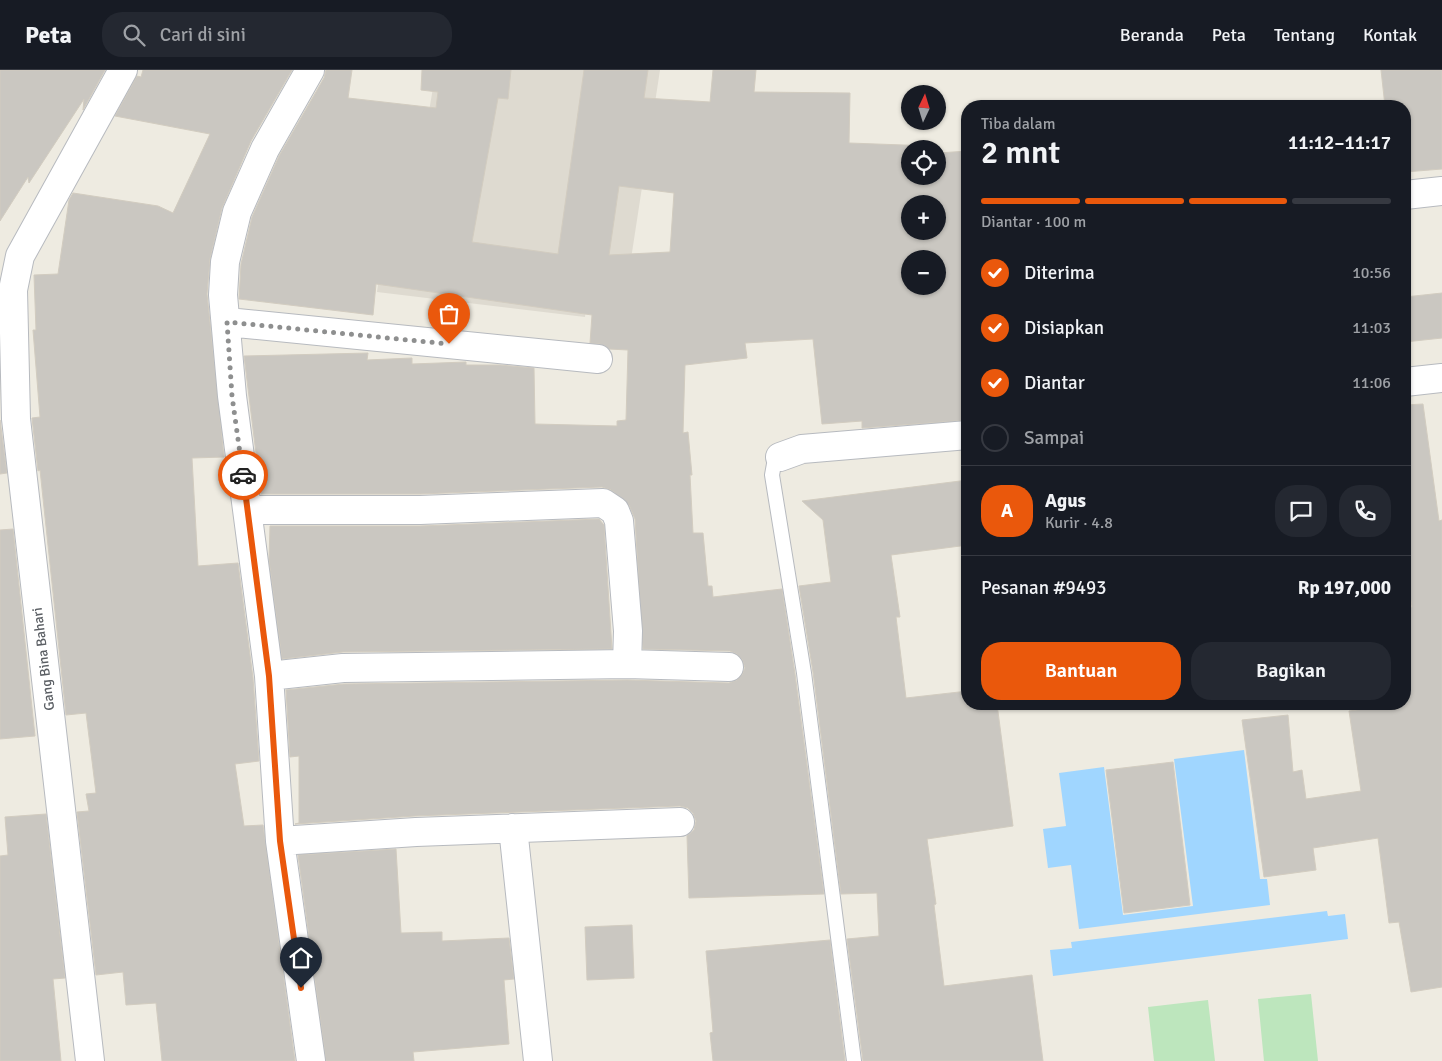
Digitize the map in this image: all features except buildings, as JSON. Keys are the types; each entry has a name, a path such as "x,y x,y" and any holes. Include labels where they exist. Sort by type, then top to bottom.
{"street":[{"name":"Gang Bina Bahari","path":"90,1061 16,419 13,290 20,256 123,70"},
{"path":"310,70 265,149 237,212 225,262 223,289 232,396 269,676 280,841 312,1061"},
{"path":"1411,194 1442,191"},
{"path":"227,322 598,359"},
{"path":"1411,381 1442,378"},
{"path":"780,457 802,449 961,436"},
{"path":"248,510 420,510 603,503 615,510 619,521 628,630 627,664"},
{"path":"269,676 343,668 627,664 729,667"},
{"path":"280,841 513,828 680,822"},
{"path":"513,828 538,1061"}],"lane":[{"path":"780,457 774,464 772,474 804,673 854,1061"}],"shaded area":[{"path":"436,70 660,70 629,272 590,273 585,317 377,292 386,226 409,230"}],"green space":[{"path":"1311,994 1318,1061 1264,1061 1258,999"},
{"path":"1208,1000 1215,1061 1154,1061 1148,1007"}],"water":[{"path":"1244,750 1260,879 1267,879 1270,905 1079,929 1071,865 1048,868 1043,829 1066,826 1059,773 1104,767 1123,915 1193,906 1174,759"},
{"path":"1327,911 1328,916 1345,914 1348,939 1053,976 1050,950 1072,948 1071,942"}],"way so far":[{"path":"243,475 232,396 227,322 449,344"}],"route":[{"path":"243,475 269,676 280,841 301,988"}]}
